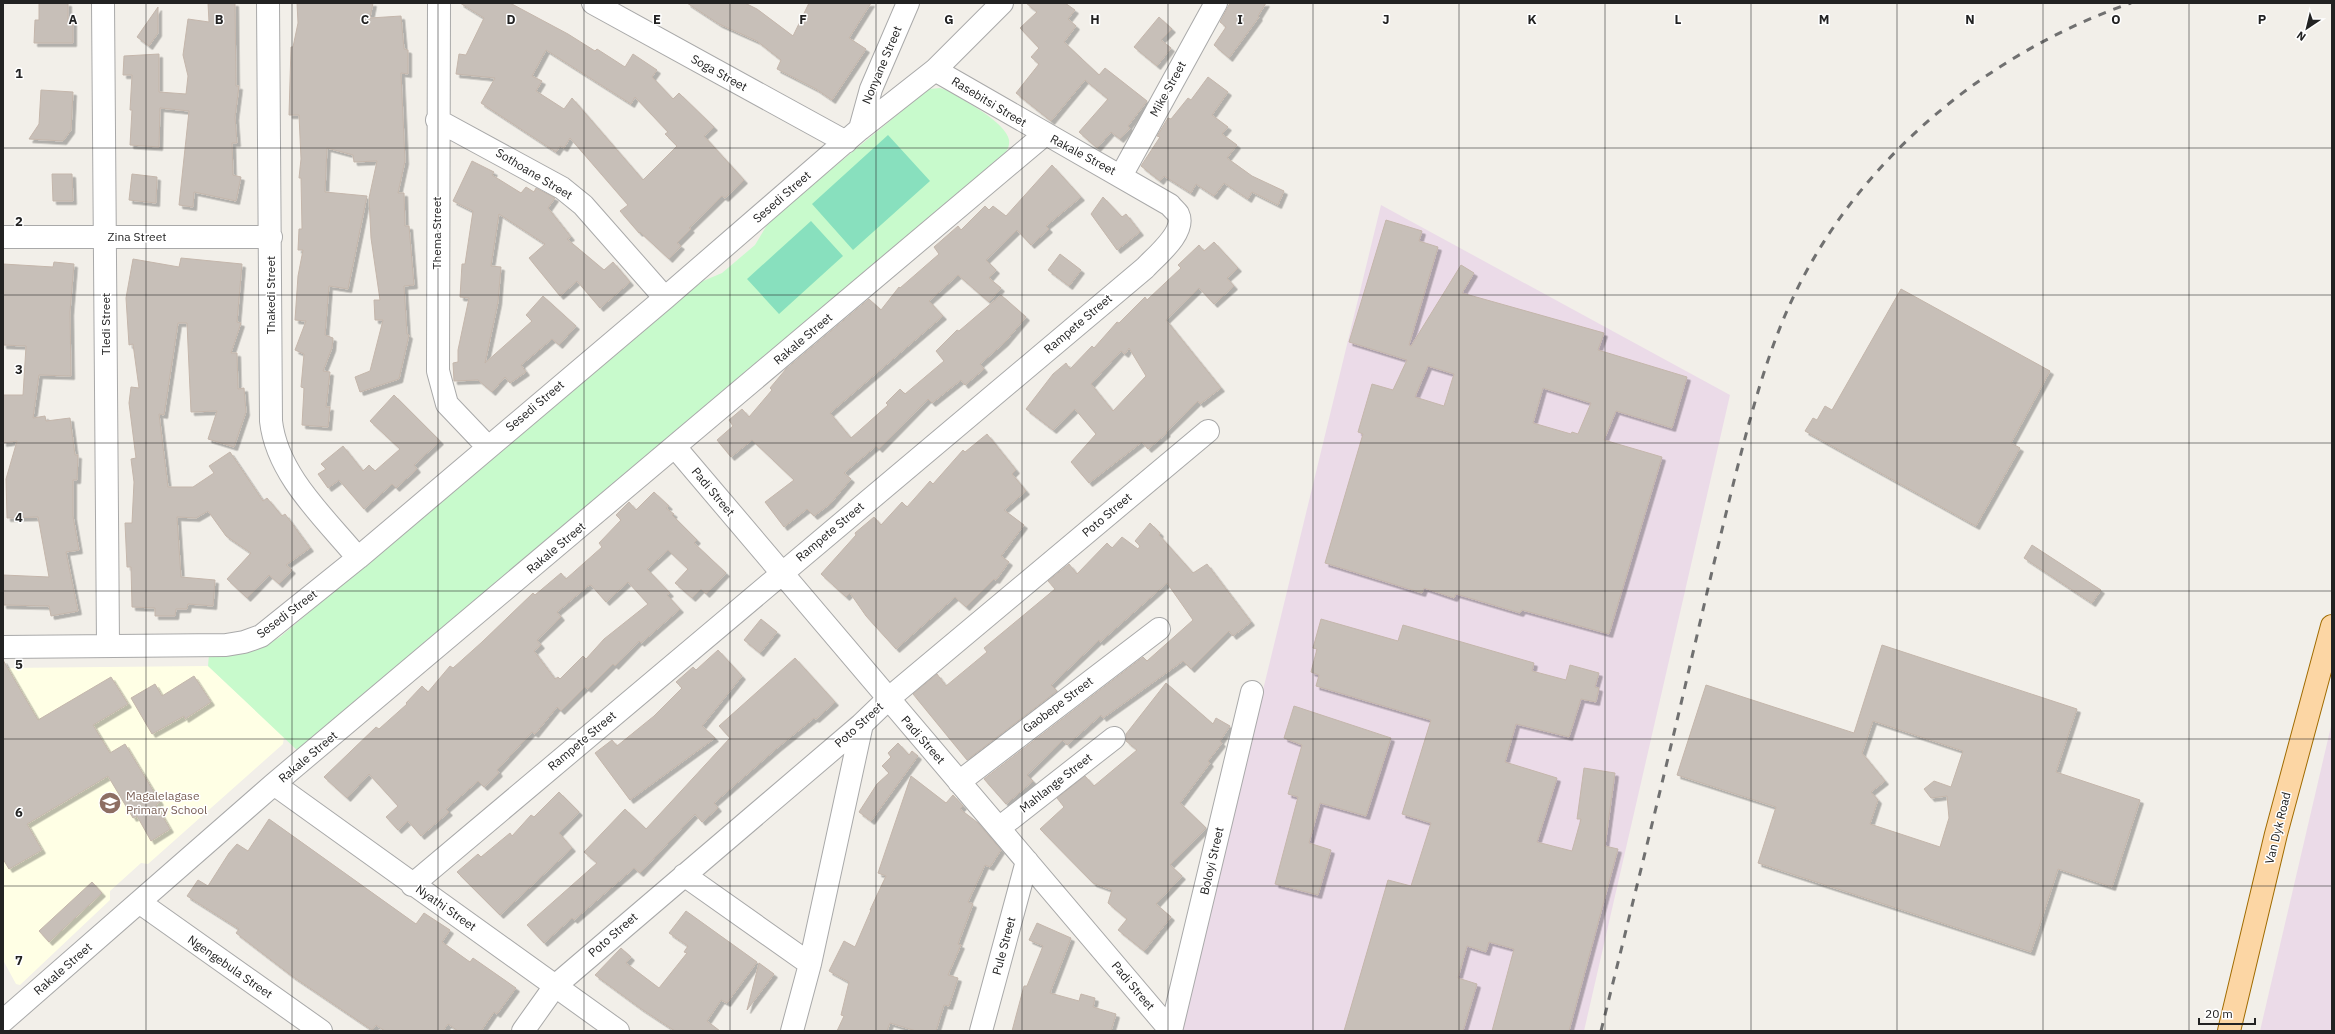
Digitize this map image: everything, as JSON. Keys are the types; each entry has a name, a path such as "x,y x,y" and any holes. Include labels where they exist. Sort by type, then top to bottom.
{"main road":[{"name":"Van Dyk Road","path":"2228,1031 2276,834 2332,626"}],"street":[{"name":"Tledi Street","path":"103,3 108,645"},
{"name":"Thakedi Street","path":"268,3 271,237 271,421 273,440 288,471 358,558"},
{"name":"Thema Street","path":"439,3 437,120 438,371 442,391 448,404 487,446"},
{"name":"Soga Street","path":"593,3 853,135"},
{"name":"Nonyane Street","path":"853,135 871,88 908,3"},
{"name":"Sesedi Street","path":"3,647 218,645 244,642 261,636 358,558 487,446 665,298 853,135 935,70 1002,3"},
{"name":"Mike Street","path":"1121,176 1216,3"},
{"name":"Rasebitsi Street","path":"935,70 1044,135"},
{"name":"Sothoane Street","path":"437,120 532,170 567,192 584,205 665,298"},
{"name":"Rakale Street","path":"3,1021 274,784 1044,135 1121,176"},
{"name":"Rampete Street","path":"412,885 1145,268 1172,240 1180,220 1178,214 1170,205 1121,176"},
{"name":"Zina Street","path":"3,238 271,237"},
{"name":"Poto Street","path":"524,1031 555,986 862,724 888,699 1208,431"},
{"name":"Padi Street","path":"675,447 1171,1031"},
{"name":"Gaobepe Street","path":"958,782 1159,629"},
{"name":"Boloyi Street","path":"1171,1031 1252,692"},
{"path":"792,1031 810,964 862,724"},
{"name":"Mahlange Street","path":"999,828 1114,738"},
{"name":"Nyathi Street","path":"274,784 412,885 618,1031"},
{"name":"Pule Street","path":"981,1031 1027,861"},
{"path":"684,875 810,964"},
{"name":"Ngengebula Street","path":"139,902 321,1031"}],"shaded area":[{"path":"1381,205 1730,395 1584,1031 1180,1031"},
{"name":"Magalelagase Primary School","path":"208,666 284,737 283,744 148,864 141,863 110,891 110,900 20,985 16,984 3,960 3,668"},
{"path":"2332,722 2332,1031 2260,1031"}],"green space":[{"path":"940,88 949,91 984,112 1000,126 1006,133 1009,140 1009,145 1002,157 299,752 208,666 209,654 238,653 262,646 280,637 696,284 722,273 755,245 770,220 920,96 930,89"},
{"path":"888,135 930,181 853,250 812,204"},
{"path":"811,221 843,256 779,314 747,279"}],"building":[{"path":"39,3 68,3 68,21 73,21 73,43 34,43 35,20 39,20"},
{"path":"208,3 235,3 236,86 239,86 235,117 237,143 232,143 233,175 241,177 236,201 194,192 193,207 179,205 189,111 160,108 159,147 130,145 132,75 123,75 124,56 159,54 159,92 186,94 188,76 183,55 188,19 209,22"},
{"path":"297,3 373,3 370,18 401,16 404,49 408,50 408,74 401,73 405,161 398,193 404,193 405,226 409,226 414,285 404,286 407,334 409,335 399,379 360,392 355,377 370,371 383,320 375,320 374,300 380,300 371,238 369,198 377,161 354,162 353,155 327,148 325,192 367,196 348,289 329,286 325,335 333,338 332,348 323,371 330,372 326,407 330,407 328,427 302,425 304,388 301,387 304,354 295,350 306,321 295,320 298,276 303,250 298,250 299,229 302,229 301,178 299,178 301,159 299,115 289,115 291,47 293,47 298,23"},
{"path":"460,3 510,3 568,34 595,51 597,49 625,67 633,54 657,70 652,77 673,99 679,93 714,127 704,136 744,180 725,198 722,196 689,228 691,229 677,243 681,246 669,259 640,232 639,233 620,211 628,205 570,138 564,148 560,146 556,152 481,103 495,78 456,74 459,54 466,55 484,18","holes":["546,50 631,104 635,97 668,132 665,134 677,146 643,180 572,98 564,109 536,91 542,81 532,76"]},
{"path":"687,3 745,3 757,9 793,36 809,3 871,3 849,38 866,49 832,100 816,89 777,69 781,60 757,41 719,24"},
{"path":"1026,3 1065,3 1075,10 1068,19 1076,26 1064,42 1099,75 1105,68 1147,101 1128,126 1130,128 1120,139 1111,132 1097,148 1079,132 1108,99 1085,80 1051,121 1016,93 1039,64 1031,57 1039,48 1020,28 1037,12"},
{"path":"1230,3 1266,3 1258,16 1259,17 1229,58 1214,45 1226,27 1220,22"},
{"path":"158,7 158,33 149,46 137,37"},
{"path":"1159,17 1172,29 1161,40 1171,48 1157,66 1134,47"},
{"path":"1208,77 1228,92 1212,115 1228,127 1222,134 1237,145 1227,158 1252,176 1284,191 1278,205 1252,192 1248,199 1224,183 1214,196 1196,184 1191,193 1164,176 1160,181 1141,166 1160,137 1157,136 1168,118 1171,119 1188,98 1191,100"},
{"path":"41,90 73,92 71,130 63,141 29,139 39,124"},
{"path":"472,161 494,172 492,175 521,193 526,187 534,192 536,188 555,198 548,208 571,237 567,239 604,270 613,262 630,282 600,308 577,281 560,296 529,258 545,244 499,214 491,266 501,267 498,302 485,363 532,321 526,315 543,296 576,326 559,345 552,339 521,365 526,372 510,383 505,377 492,392 478,380 454,381 453,363 458,362 458,350 469,298 460,297 462,264 465,264 473,211 453,201"},
{"path":"1052,165 1081,197 1046,226 1049,229 1031,245 1017,230 986,260 996,270 989,278 1001,288 989,302 958,275 929,301 943,316 830,413 851,438 888,405 886,403 900,389 905,394 944,361 936,351 957,330 959,331 1001,295 1026,317 1005,342 980,364 984,369 965,385 961,380 932,403 928,399 879,449 876,446 844,473 851,479 830,504 814,516 807,509 784,527 765,502 794,480 752,440 731,457 717,440 733,426 729,420 742,409 749,417 772,390 770,388 786,369 869,299 881,310 899,287 900,288 939,254 934,247 958,226 961,230 985,206 989,210 993,206 1006,216"},
{"path":"52,174 72,174 73,201 53,201"},
{"path":"132,174 157,177 156,203 129,200"},
{"path":"1103,197 1122,217 1126,214 1140,232 1117,250 1091,214"},
{"path":"1386,220 1422,231 1419,241 1438,247 1409,345 1411,346 1461,265 1474,273 1462,293 1604,333 1598,350 1687,377 1672,428 1616,411 1604,440 1662,457 1609,634 1522,610 1520,613 1456,594 1454,598 1424,588 1422,593 1325,563 1363,434 1358,432 1372,384 1393,390 1407,360 1349,342","holes":["1428,366 1454,374 1444,406 1415,397","1543,388 1591,403 1578,434 1572,432 1571,434 1533,423"]},
{"path":"1214,242 1238,268 1227,278 1234,286 1214,304 1199,288 1166,320 1221,388 1200,404 1198,401 1166,432 1167,433 1148,449 1142,442 1089,483 1071,462 1096,434 1075,409 1053,430 1026,409 1053,374 1066,363 1070,369 1092,346 1094,348 1117,322 1119,323 1145,297 1147,300 1181,268 1178,265 1199,245 1204,251","holes":["1129,348 1146,376 1113,411 1091,384 1121,351 1125,354"]},
{"path":"1060,254 1081,270 1069,286 1048,270"},
{"path":"181,258 242,264 237,322 241,323 231,353 237,353 238,389 244,388 246,412 234,447 208,439 217,411 191,412 187,323 178,323 164,415 159,414 168,487 193,487 214,473 209,466 230,452 263,501 267,498 282,516 285,514 310,548 286,565 292,570 279,584 269,575 247,598 227,579 251,553 226,536 208,511 196,518 177,517 181,577 215,580 213,606 188,604 187,609 176,609 175,616 155,616 155,608 132,607 131,567 127,567 125,523 132,523 134,482 131,459 136,458 129,403 131,387 139,388 133,344 129,345 126,298 133,259 179,267"},
{"path":"54,262 74,264 70,312 71,376 39,375 33,418 45,416 46,421 70,418 75,455 78,455 77,480 73,480 73,516 79,550 66,552 78,611 51,616 49,606 3,605 3,575 49,577 38,517 7,518 6,479 17,441 3,443 3,395 23,395 26,346 3,345 3,264 53,267"},
{"path":"1901,289 2050,371 2011,443 2020,448 1976,526 1805,431 1813,418 1817,420 1825,406 1832,410"},
{"path":"394,395 440,441 414,465 417,469 396,488 392,484 364,509 339,480 328,488 318,474 326,469 321,464 343,446 363,471 369,465 375,471 400,449 370,421"},
{"path":"987,434 1016,470 1012,474 1026,491 1004,510 1024,525 1001,556 1009,562 996,580 994,579 966,607 955,597 896,649 866,616 850,593 846,597 821,574 856,535 855,533 874,517 881,525 902,502 907,507 930,481 933,484 963,450 965,452"},
{"path":"654,492 669,506 666,508 674,514 672,515 697,540 694,543 726,573 706,594 701,589 692,598 675,583 688,569 668,550 647,569 670,593 667,595 680,609 641,643 639,641 615,666 613,664 588,689 585,687 561,711 557,707 535,734 532,732 497,770 499,773 484,787 478,781 446,809 449,812 421,836 408,821 398,830 386,817 398,806 369,774 347,798 324,777 376,727 379,729 407,704 406,703 422,686 428,692 450,666 453,668 533,593 535,595 561,573 566,579 602,547 599,543 621,520 616,515 629,502 636,510","holes":["628,582 648,604 604,639 586,659 583,656 560,679 558,677 555,679 534,651 541,645 537,640 561,617 557,612 588,586 591,585 606,602"]},
{"path":"1150,523 1193,573 1207,564 1251,622 1233,636 1229,631 1191,669 1183,661 1103,718 1101,715 1067,745 1063,740 1027,775 1033,781 1006,804 984,779 1143,657 1147,661 1193,620 1167,583 1100,642 1099,640 1051,685 1057,691 967,760 913,694 937,674 946,686 987,652 984,648 1055,589 1048,581 1069,564 1077,574 1107,543 1112,548 1122,537 1138,549 1140,546 1135,541"},
{"path":"2032,545 2101,590 2092,603 2024,558"},
{"path":"761,619 777,632 760,653 744,640"},
{"path":"1321,619 1398,641 1403,625 1534,663 1532,671 1566,680 1570,665 1599,673 1595,687 1599,688 1596,702 1581,699 1569,737 1516,724 1505,762 1557,778 1537,842 1572,851 1581,819 1577,819 1584,768 1615,773 1605,846 1618,849 1569,1031 1492,1031 1514,949 1489,942 1486,952 1467,946 1458,978 1477,984 1463,1031 1344,1031 1388,880 1411,886 1431,823 1402,814 1431,720 1316,686 1319,675 1311,672 1317,649 1313,648"},
{"path":"1882,645 2077,709 2056,772 2140,800 2112,887 2058,869 2031,952 1758,863 1776,807 1677,775 1706,685 1854,733","holes":["1873,721 1963,751 1951,787 1934,781 1924,789 1931,798 1947,796 1949,818 1940,847 1870,824 1878,800 1871,792 1885,781 1862,753"]},
{"path":"718,650 742,676 702,726 715,738 630,800 595,753 612,740 617,746 654,716 682,688 676,682 693,667 696,670"},
{"path":"795,658 835,702 816,719 814,718 777,748 714,803 718,808 702,822 695,814 640,873 634,868 574,920 572,918 544,943 527,925 597,863 584,852 625,809 646,829 730,738 719,726"},
{"path":"3,660 38,720 111,677 128,704 93,725 110,753 125,744 160,802 156,805 170,829 151,841 137,816 133,818 108,776 27,824 42,850 9,869 3,859"},
{"path":"194,676 211,702 185,719 184,716 152,734 131,698 155,684 162,696"},
{"path":"1166,683 1213,724 1216,718 1230,726 1220,741 1222,743 1208,761 1210,763 1180,803 1206,828 1170,865 1182,876 1156,904 1171,917 1144,951 1118,930 1127,919 1108,903 1112,890 1093,883 1040,829 1064,807 1057,798 1085,776 1094,786 1137,750 1126,741 1126,734"},
{"path":"1294,706 1391,738 1366,816 1320,803 1309,843 1331,850 1318,895 1275,884 1298,797 1288,794 1302,745 1284,738"},
{"path":"898,743 909,755 912,751 918,756 871,821 859,812 877,784 889,773 882,766 891,757 888,753"},
{"path":"911,776 946,803 953,795 963,806 960,809 978,823 1001,850 990,867 985,865 968,902 973,904 958,944 961,945 948,975 958,978 949,1006 944,1005 936,1031 916,1031 890,1023 887,1031 837,1031 844,1016 841,1015 849,982 829,971 844,941 855,947 886,876 878,873"},
{"path":"559,792 579,812 559,833 572,848 500,915 457,872 478,854 481,857 510,833 512,836 531,815 534,817"},
{"path":"269,819 416,924 424,913 450,930 442,942 470,962 473,958 516,988 497,1014 494,1012 481,1031 458,1031 448,1024 443,1031 385,1031 376,1025 372,1030 292,976 236,933 239,929 187,896 198,880 208,886 229,853 237,844 248,851"},
{"path":"92,882 102,893 49,942 39,931"},
{"path":"686,911 757,962 727,1003 721,1000 707,1021 720,1031 675,1031 640,1008 595,975 621,948 631,957 626,963 659,988 687,953 684,952 688,946 669,933"},
{"path":"1037,923 1071,938 1050,993 1079,1001 1081,994 1095,998 1093,1007 1116,1014 1111,1031 1012,1031 1024,986 1027,986 1043,946 1029,940"},
{"path":"759,963 774,974 747,1010"}],"railway":[{"path":"1601,1031 1750,420 1761,382 1781,325 1807,270 1840,218 1878,170 1922,127 1969,88 2020,54 2075,26 2131,3"}],"place":[{"name":"Magalelagase Primary School","path":"110,803"}]}
